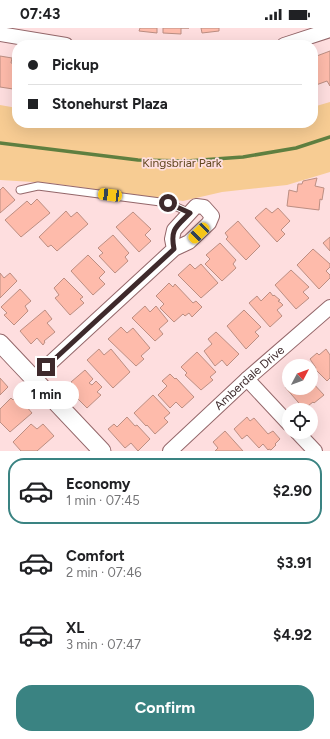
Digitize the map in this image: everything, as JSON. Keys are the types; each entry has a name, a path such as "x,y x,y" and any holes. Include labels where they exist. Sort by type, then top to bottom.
{"street":[{"path":"299,40 330,30"},
{"path":"0,34 36,40"},
{"path":"34,378 174,249 189,242 209,223 212,216 204,207 196,206 174,230 172,239 174,249"},
{"name":"Amberdale Drive","path":"170,451 247,379 330,307"},
{"path":"0,343 102,451"},
{"path":"247,379 282,416"},
{"path":"304,439 315,451"}],"lane":[{"path":"20,190 38,186 168,203 190,213"}],"green space":[{"name":"Kingsbriar Park","path":"330,102 330,172 287,185 222,192 183,201 50,183 0,180 0,105 12,107 12,128 318,128 318,106"}],"building":[{"path":"140,28 157,28 157,33 139,31"},
{"path":"163,28 181,28 181,34 163,33"},
{"path":"201,28 219,28 219,31 202,33"},
{"path":"330,51 330,86 327,81 318,84 318,56"},
{"path":"0,56 12,58 12,89 0,87"},
{"path":"317,178 315,186 324,188 322,200 320,199 319,210 287,206 289,190 297,192 298,184 302,184 303,181"},
{"path":"3,187 15,200 0,213 0,190"},
{"path":"37,199 50,213 21,237 5,220 27,201 31,205"},
{"path":"266,208 272,213 278,208 290,221 281,230 285,234 277,242 255,218"},
{"path":"66,211 71,217 77,212 88,224 57,251 51,245 48,247 39,237"},
{"path":"133,212 151,229 145,235 151,241 139,252 116,227"},
{"path":"238,221 260,246 246,260 226,239 228,237 225,233"},
{"path":"113,235 129,253 125,257 128,261 115,273 99,256 103,253 98,248"},
{"path":"330,237 330,251 323,243"},
{"path":"220,243 236,260 233,264 236,268 222,281 205,264 210,259 206,255"},
{"path":"313,249 330,264 330,267 326,271 330,275 330,278 319,289 297,265"},
{"path":"88,255 105,272 99,278 105,284 93,295 71,271"},
{"path":"190,264 195,269 201,264 218,283 201,298 178,275"},
{"path":"291,270 309,287 303,292 309,298 296,309 275,285"},
{"path":"0,273 4,278 10,273 17,281 0,298"},
{"path":"64,278 83,297 80,299 84,303 70,315 55,298 59,295 54,288"},
{"path":"169,283 173,287 175,284 193,303 196,301 202,307 192,317 189,313 185,316 183,314 174,322 160,308 164,304 156,296"},
{"path":"20,289 31,301 25,306 28,311 14,325 4,315 7,313 1,307"},
{"path":"270,292 273,296 274,295 280,300 278,301 283,305 277,310 282,316 270,327 249,303 257,296 261,301"},
{"path":"145,306 150,312 156,306 168,321 159,329 163,334 155,341 132,318"},
{"path":"45,310 52,319 47,323 55,332 44,341 45,342 43,345 37,338 31,344 20,331"},
{"path":"244,310 261,327 255,332 259,336 246,349 227,326"},
{"path":"121,327 127,333 133,328 150,348 141,356 144,359 136,366 108,339"},
{"path":"216,332 239,354 227,366 222,360 215,366 204,351 212,344 208,339"},
{"path":"99,349 104,355 111,349 130,372 113,388 87,360"},
{"path":"326,349 330,355 330,378 327,381 318,372 318,359 310,359 317,353 319,355"},
{"path":"197,352 216,372 210,377 213,380 201,390 185,375 187,373 181,367"},
{"path":"85,370 93,379 89,383 92,385 96,381 102,387 97,392 101,395 87,408 70,391 75,386 71,382"},
{"path":"170,374 175,379 176,378 194,397 182,408 176,402 170,408 158,395 167,386 162,381"},
{"path":"0,378 8,387 0,395"},
{"path":"318,389 324,395 314,403 299,403 292,395 318,395"},
{"path":"153,395 170,413 164,418 168,422 155,434 134,413"},
{"path":"11,398 17,402 20,399 32,413 10,432 0,422 0,409"},
{"path":"127,417 150,439 138,451 131,443 125,448 108,429 114,424 117,427"},
{"path":"247,417 250,421 254,418 268,434 273,431 280,439 271,450 268,450 263,444 259,448 247,435 242,439 234,429"},
{"path":"31,424 37,429 43,424 54,436 37,451 21,451 13,442"},
{"path":"225,431 243,451 215,451 218,448 213,442"}],"waterway":[{"path":"0,143 138,160 187,161 243,157 296,148 330,137"}],"route":[{"path":"46,367 174,249 172,239 174,230 190,213 168,203"}]}
